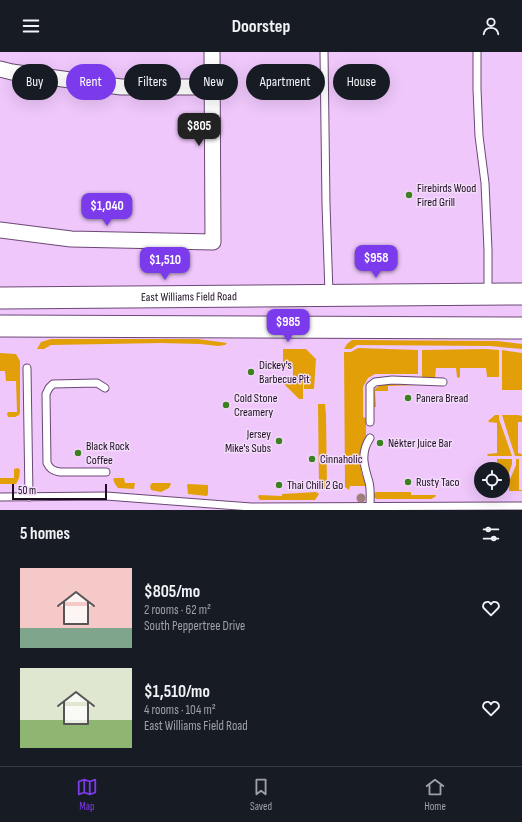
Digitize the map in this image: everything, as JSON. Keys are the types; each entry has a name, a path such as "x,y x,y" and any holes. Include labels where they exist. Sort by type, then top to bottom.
{"main road":[{"name":"East Williams Field Road","path":"0,298 522,294"},
{"path":"329,296 333,327"},
{"path":"0,326 522,328"}],"street":[{"path":"212,52 212,64"},
{"path":"0,69 12,72 121,87 189,87"},
{"path":"0,230 71,240 213,242 212,100"}],"lane":[{"path":"324,52 329,296"},
{"path":"477,52 479,136 485,183 488,294"},
{"path":"27,368 29,497"},
{"path":"370,422 370,386 374,382 392,380 443,382"},
{"path":"105,388 97,383 53,384 46,394 47,463 49,468 60,472 106,472"},
{"path":"370,438 366,446 364,456 365,473 369,482 370,507"},
{"path":"0,497 106,496 251,507 522,506"}],"shaded area":[{"path":"51,339 198,339 227,343 225,345 218,346 161,343 51,345 44,349 37,349 41,342"},
{"path":"352,340 497,341 522,344 522,349 490,346 357,345 351,349 344,349"},
{"path":"358,348 418,350 418,374 375,374 368,378 363,387 363,417 366,418 366,436 362,449 361,460 361,471 366,486 350,486 349,490 345,487 344,352 351,352"},
{"path":"283,349 306,349 316,359 314,389 304,389 304,378 293,378 293,367 283,367"},
{"path":"422,350 499,350 499,377 487,377 486,368 460,368 460,377 458,378 456,368 436,368 435,378 422,377"},
{"path":"502,350 522,353 522,390 502,390"},
{"path":"0,353 16,354 20,361 20,412 19,415 15,417 8,417 7,414 8,412 17,412 16,381 6,381 5,371 0,371"},
{"path":"283,379 303,379 303,399 299,399 283,383"},
{"path":"388,384 418,385 388,386 388,391 375,391 376,407 373,407 374,391 378,386"},
{"path":"318,404 325,404 326,415 327,487 323,490 319,486"},
{"path":"495,415 499,415 499,419 512,456 487,455 497,453 497,423 488,421"},
{"path":"502,415 522,416 522,422 518,422 518,453 522,454 522,456 515,456"},
{"path":"497,459 512,459 510,470 510,462 497,462"},
{"path":"516,459 519,459 519,490 522,491 510,491 510,480 516,465"},
{"path":"18,468 20,470 19,478 16,484 0,484 0,478 14,478 14,469"},
{"path":"124,478 125,483 135,483 134,489 118,488 113,479"},
{"path":"152,483 171,484 169,488 161,492 151,490 150,486"},
{"path":"188,484 208,485 207,496 188,494"},
{"path":"316,492 319,494 315,500 260,500 258,497 259,495 282,496 282,494"},
{"path":"411,492 411,495 436,495 431,499 377,499 373,497 373,493"}],"place":[{"name":"Firebirds Wood Fired Grill","path":"409,195"},
{"name":"Dickey's Barbecue Pit","path":"251,372"},
{"name":"Panera Bread","path":"408,398"},
{"name":"Cold Stone Creamery","path":"226,405"},
{"name":"Jersey Mike's Subs","path":"279,441"},
{"name":"Nékter Juice Bar","path":"380,443"},
{"name":"Black Rock Coffee","path":"78,453"},
{"name":"Cinnaholic","path":"312,459"},
{"name":"Rusty Taco","path":"408,482"},
{"name":"Thai Chili 2 Go","path":"279,485"}]}
